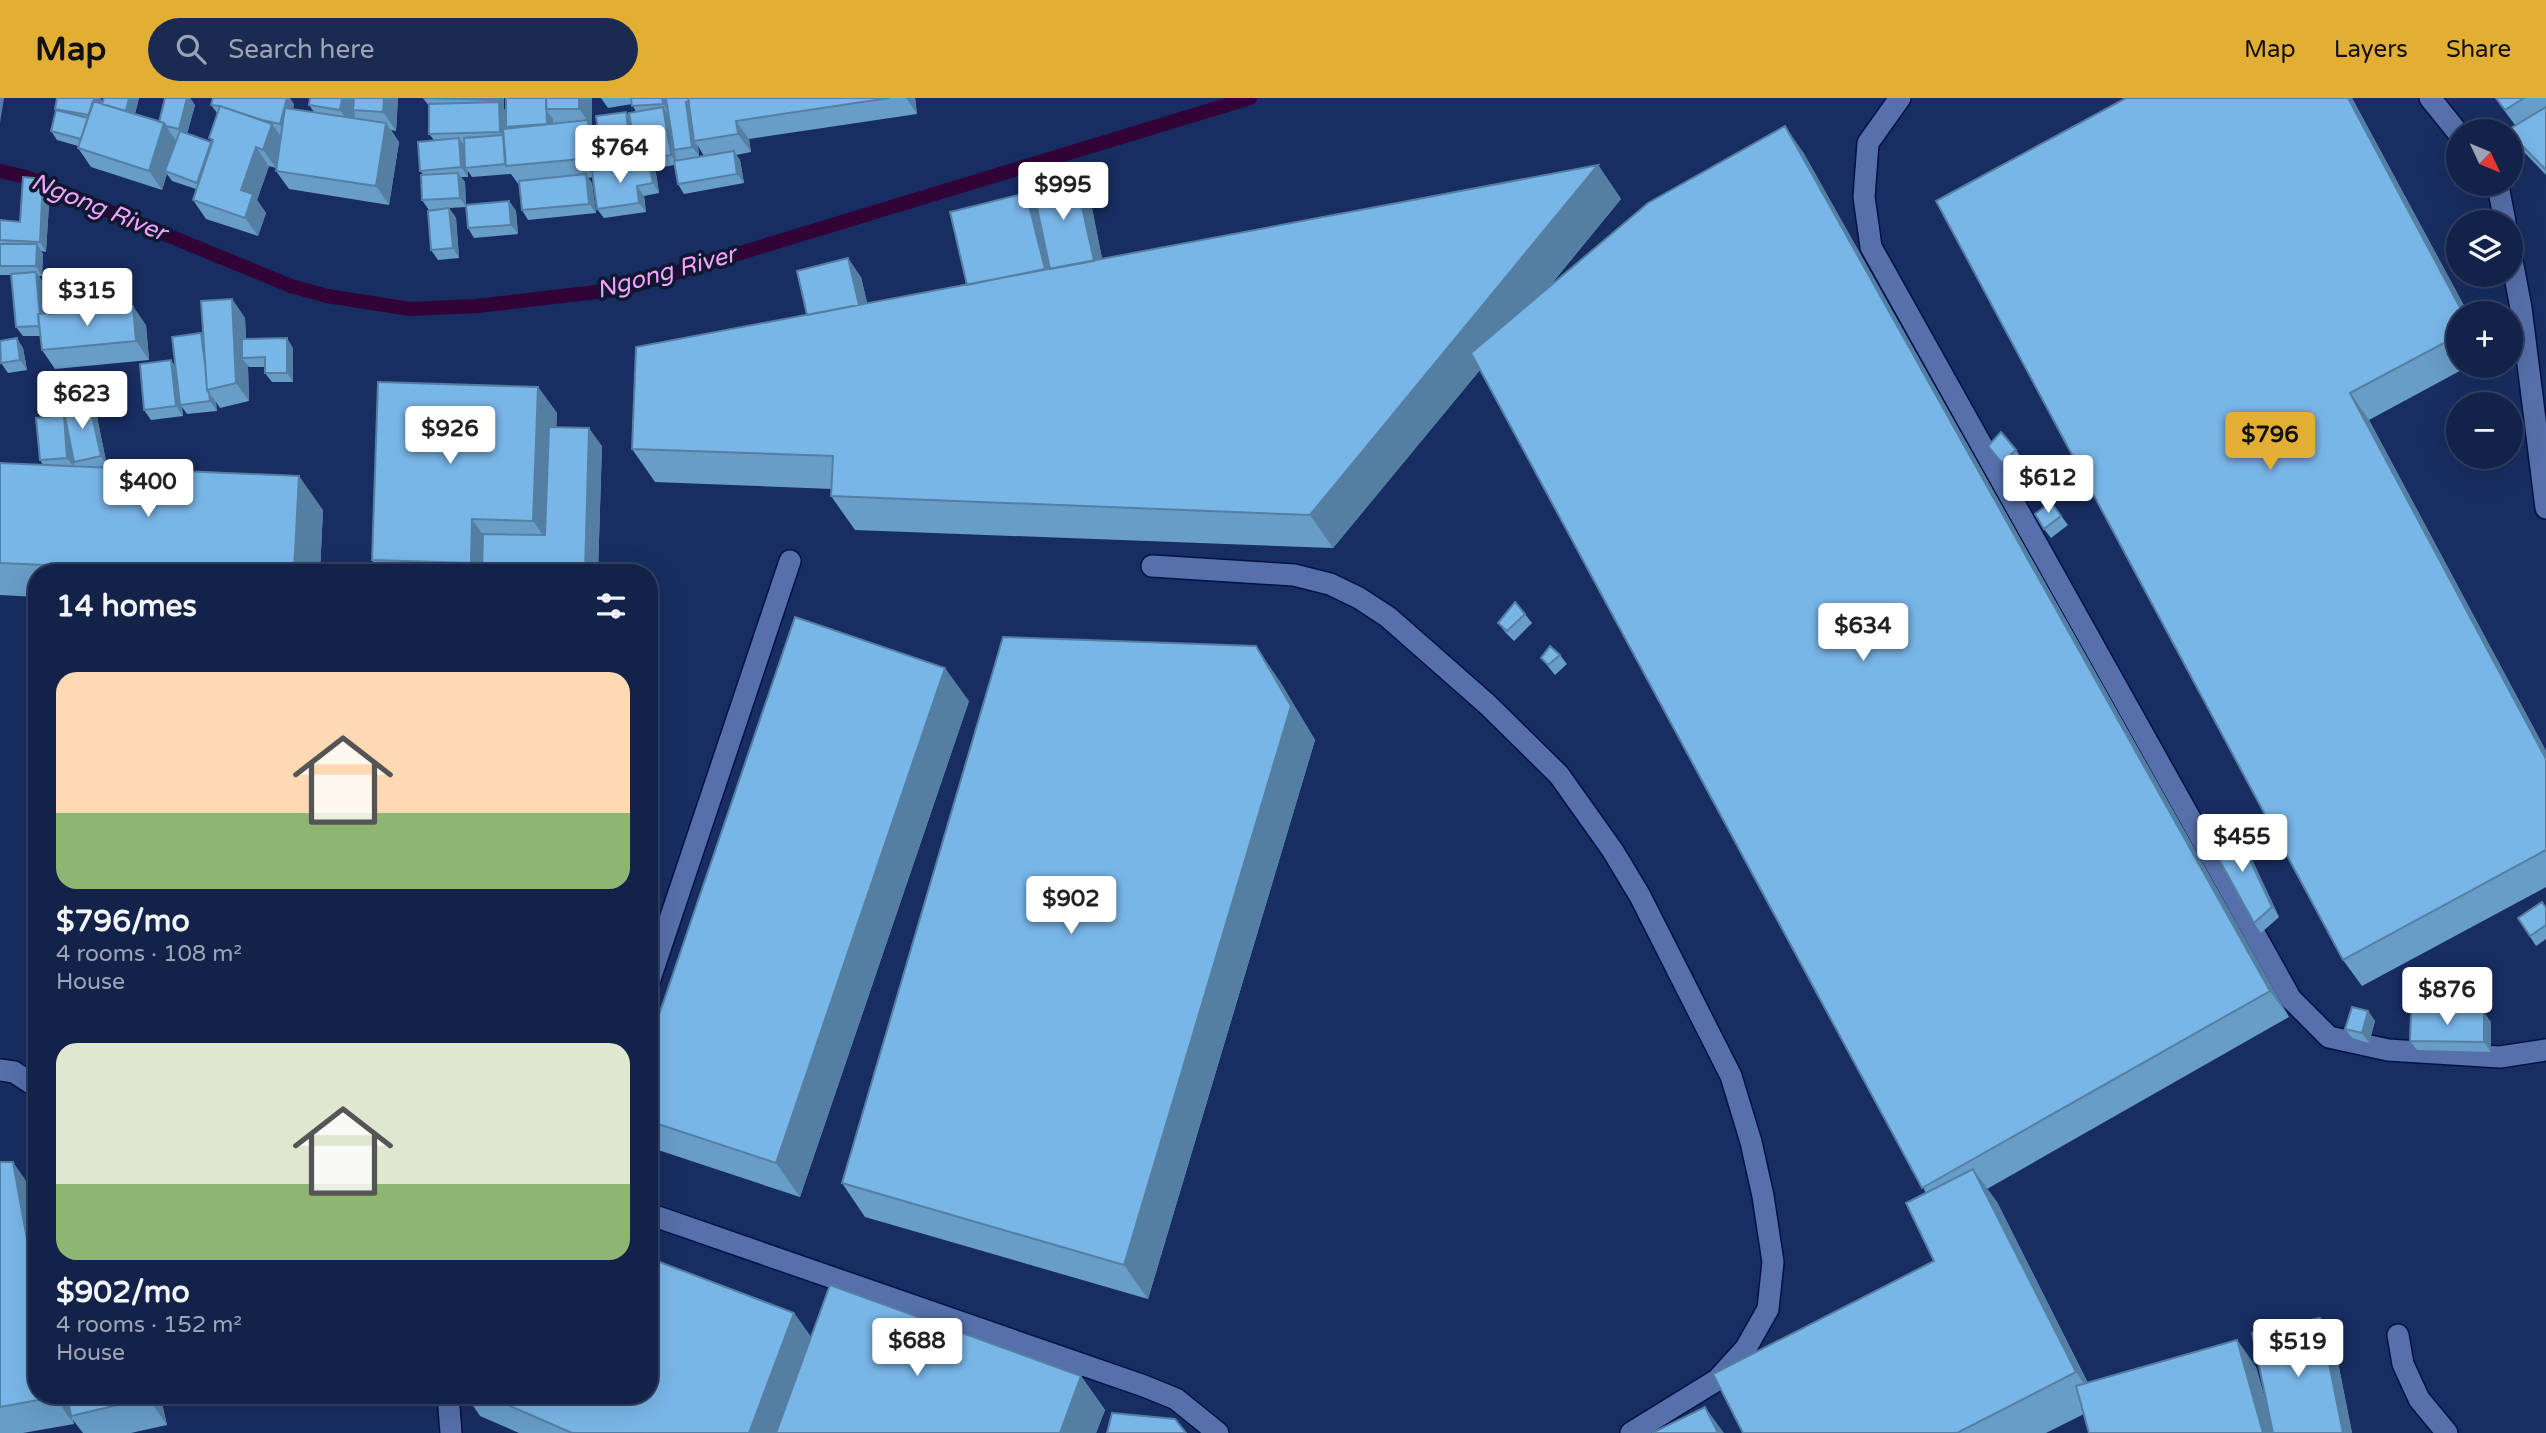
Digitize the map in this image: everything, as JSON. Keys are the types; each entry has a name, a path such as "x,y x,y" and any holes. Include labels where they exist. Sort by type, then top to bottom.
{"lane":[{"path":"1899,98 1868,143 1864,197 1871,247 2291,999 2329,1037 2388,1050 2500,1057 2546,1050"},
{"path":"2430,98 2447,119"},
{"path":"2517,287 2546,508"},
{"path":"658,955 790,561"},
{"path":"1152,566 1294,575 1330,584 1359,598 1388,617 1488,705 1559,775 1613,851 1640,896 1731,1076 1751,1142 1773,1262 1768,1309 1746,1348 1717,1380 1632,1433"},
{"path":"0,1070 14,1072 28,1081"},
{"path":"658,1217 1144,1386 1176,1399 1219,1433"},
{"path":"2398,1335 2403,1364 2419,1399 2447,1433"},
{"path":"449,1404 451,1433"}],"building":[{"path":"57,98 95,98 89,115 55,109"},
{"path":"104,98 129,98 126,111 102,104"},
{"path":"165,98 187,98 179,129 159,122"},
{"path":"213,98 287,98 280,124 211,105"},
{"path":"310,98 342,98 340,110 309,105"},
{"path":"354,98 384,98 383,112 353,110"},
{"path":"424,98 497,98 497,100"},
{"path":"506,98 546,98 547,124 506,127"},
{"path":"546,98 579,98 579,109 546,109"},
{"path":"631,98 662,98 663,104 632,106"},
{"path":"666,98 688,98 689,102 686,102 692,147 674,150"},
{"path":"688,98 889,98 736,121 738,134 694,141"},
{"path":"2126,98 2348,98 2446,281 2446,287 2449,287 2457,301 2446,301 2446,342 2350,393 2546,759 2546,850 2343,960 1936,201"},
{"path":"2496,98 2524,98 2505,110"},
{"path":"93,101 164,123 149,171 78,148"},
{"path":"499,102 500,132 429,134 429,104"},
{"path":"220,106 272,124 263,150 256,147 241,190 253,194 245,218 193,200 213,140 209,138"},
{"path":"663,107 671,155 637,161 629,113"},
{"path":"2546,107 2546,170 2524,147 2524,120"},
{"path":"285,108 386,123 376,186 276,171"},
{"path":"56,110 88,118 81,139 51,131"},
{"path":"626,112 632,159 602,164 596,116"},
{"path":"588,120 592,158 506,166 503,129"},
{"path":"1785,126 2270,991 1922,1188 1471,353 1648,203"},
{"path":"180,131 211,142 197,183 165,171"},
{"path":"503,135 505,164 465,168 464,138"},
{"path":"459,138 461,167 420,171 418,142"},
{"path":"734,151 737,174 678,184 674,161"},
{"path":"649,163 653,183 637,186 639,203 597,209 592,171"},
{"path":"1598,165 1310,515 831,496 833,456 632,449 636,347"},
{"path":"458,173 460,198 422,200 421,175"},
{"path":"586,174 589,204 522,210 519,181"},
{"path":"1075,175 1094,261 1050,269 1032,184"},
{"path":"23,177 43,179 40,242 0,240 0,220 20,222"},
{"path":"1026,193 1045,269 967,285 950,212"},
{"path":"509,201 511,225 468,228 466,205"},
{"path":"449,208 453,248 431,250 428,211"},
{"path":"0,244 37,244 36,266 0,266"},
{"path":"848,258 859,305 807,315 797,271"},
{"path":"36,272 39,326 16,327 11,274"},
{"path":"87,289 88,310 49,314 48,292"},
{"path":"232,299 236,383 207,390 201,301"},
{"path":"133,306 136,341 42,350 38,314"},
{"path":"201,333 210,401 180,405 172,337"},
{"path":"17,338 20,360 1,363 0,341"},
{"path":"287,338 287,373 265,373 265,357 242,358 242,339"},
{"path":"171,360 176,406 144,410 140,364"},
{"path":"378,382 538,387 533,521 472,519 471,563 372,560"},
{"path":"88,397 101,456 74,462 65,417 72,415 69,402"},
{"path":"64,415 67,458 40,460 36,418"},
{"path":"549,427 589,428 585,564 482,564 483,534 545,535"},
{"path":"2001,432 2016,450 2002,463 1988,446"},
{"path":"0,463 299,476 294,564 0,563"},
{"path":"2051,502 2061,516 2044,529 2035,514"},
{"path":"1515,602 1525,614 1507,631 1498,623"},
{"path":"795,617 945,668 776,1163 658,1124 658,1018"},
{"path":"1003,637 1256,646 1291,706 1124,1265 842,1183"},
{"path":"1550,646 1560,655 1548,665 1541,658"},
{"path":"2235,828 2272,907 2254,923 2210,843"},
{"path":"2542,902 2546,908 2546,925 2530,936 2518,918"},
{"path":"2352,1007 2368,1011 2362,1033 2345,1029"},
{"path":"2411,1011 2484,1012 2484,1042 2410,1041"},
{"path":"0,1162 13,1162 28,1245 28,1402 0,1407"},
{"path":"1973,1169 2076,1372 1957,1433 1743,1433 1713,1374 1934,1261 1906,1203"},
{"path":"658,1261 794,1313 749,1433 572,1433 506,1404 658,1404"},
{"path":"830,1285 1081,1376 1060,1433 776,1433"},
{"path":"2320,1318 2343,1433 2273,1433 2252,1333"},
{"path":"2237,1340 2263,1433 2089,1433 2076,1386"},
{"path":"69,1404 122,1404 71,1416"},
{"path":"1705,1407 1718,1433 1652,1433"},
{"path":"1112,1413 1175,1419 1186,1433 1107,1433"}],"waterway":[{"name":"Ngong River","path":"0,171 26,177 291,286 327,296 410,309 477,306 622,289 1250,98"}]}
